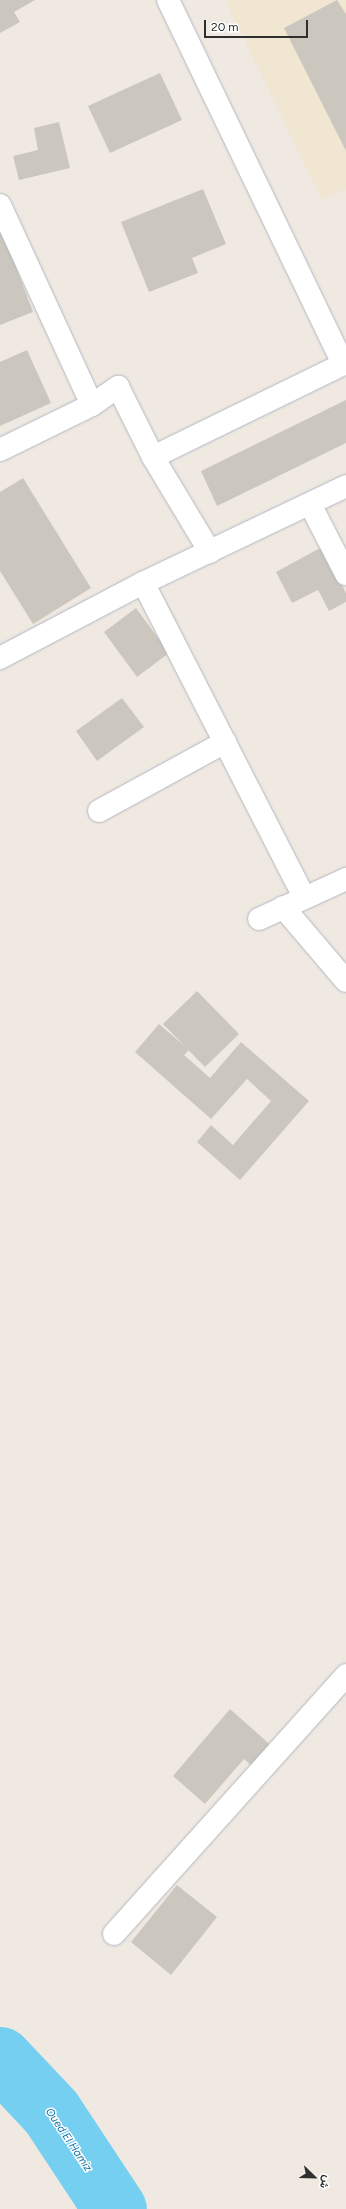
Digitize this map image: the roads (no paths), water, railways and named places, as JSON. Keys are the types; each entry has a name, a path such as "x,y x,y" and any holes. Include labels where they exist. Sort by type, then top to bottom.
{"street":[{"path":"153,457 344,364 168,0"},
{"path":"0,205 92,405"},
{"path":"0,450 92,405 118,387 153,457 210,552"},
{"path":"0,658 143,583 346,486"},
{"path":"310,504 346,574"},
{"path":"143,583 304,897"},
{"path":"99,811 225,742"},
{"path":"259,919 346,879"},
{"path":"283,907 346,981"},
{"path":"114,1934 346,1675"}],"waterway":[{"name":"Oued El Hamiz","path":"0,2058 51,2112 115,2209"}]}
